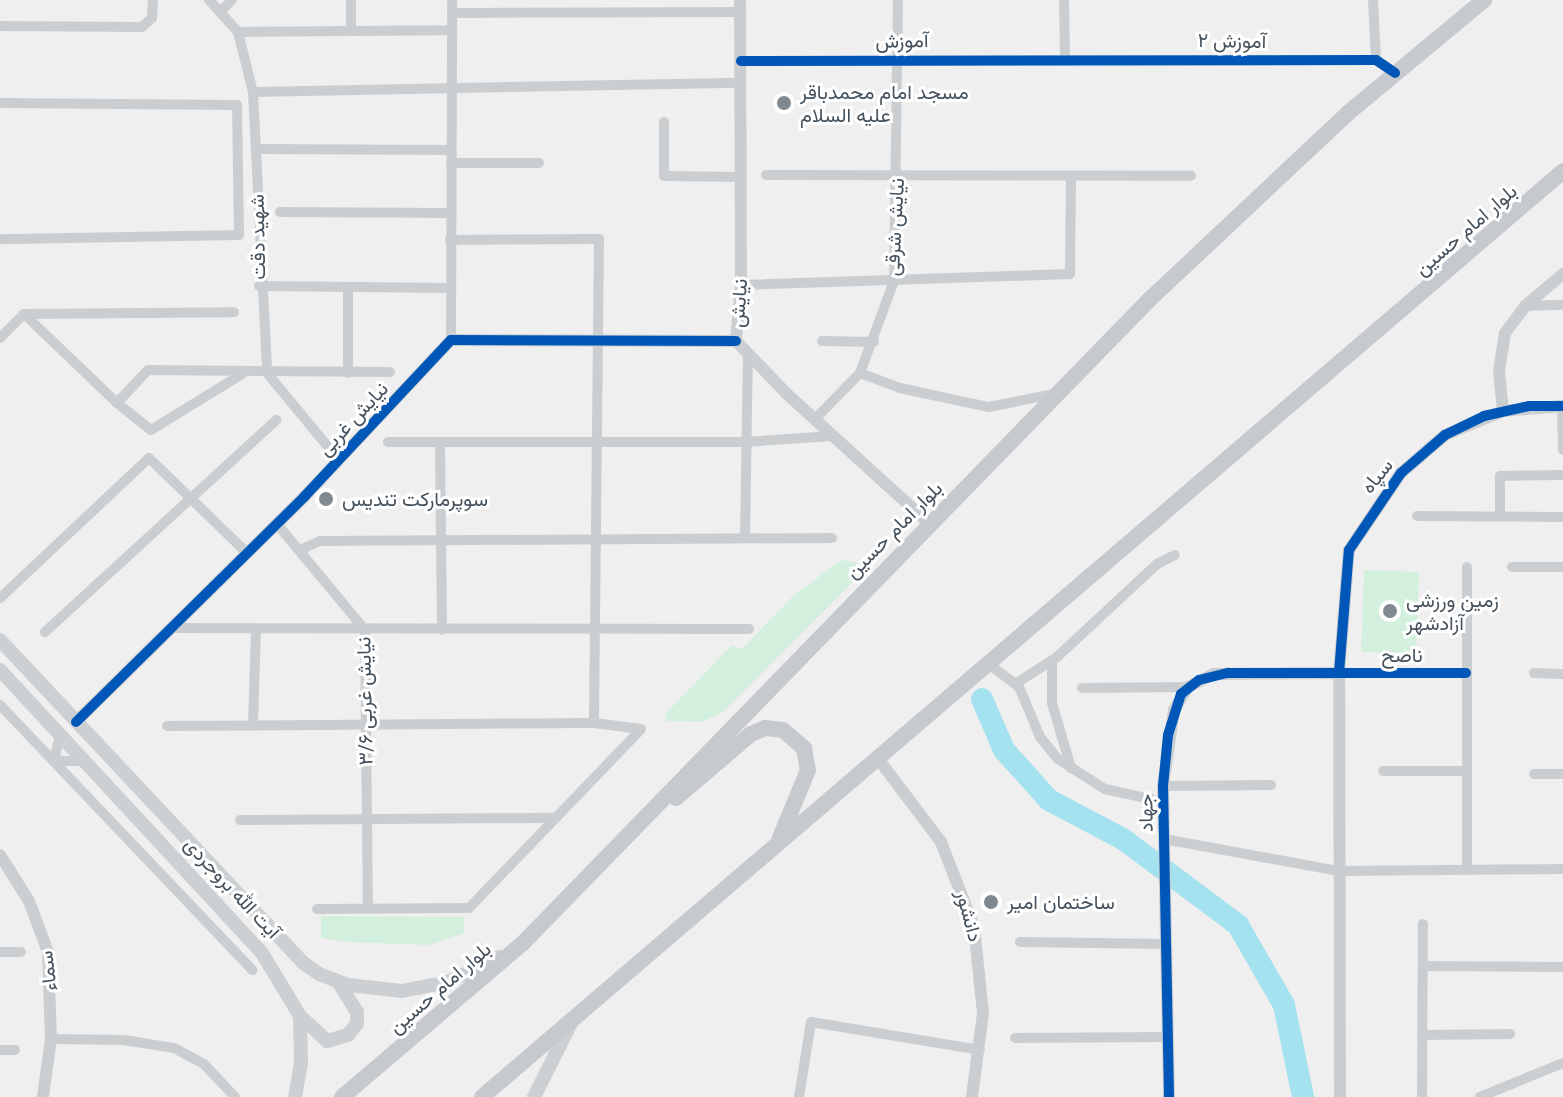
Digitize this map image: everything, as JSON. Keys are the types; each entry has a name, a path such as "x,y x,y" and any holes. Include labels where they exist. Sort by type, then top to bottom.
{"main road":[{"name":"بلوار امام حسین","path":"342,1097 523,943 1156,293 1395,73 1484,0"},
{"name":"بلوار امام حسین","path":"482,1097 1563,171"},
{"name":"آیت الله بروجردی","path":"0,640 302,962 338,982 402,991 465,976 523,943"},
{"name":"آیت الله بروجردی","path":"0,670 262,953 300,1016 301,1063 295,1097"},
{"path":"607,856 751,734 765,728 796,737 808,762 807,779 778,843"},
{"path":"300,1016 327,1041 348,1035 357,1024 357,1012 338,982"},
{"path":"534,1097 572,1022"}],"street":[{"path":"0,26 142,27 152,18 153,0"},
{"name":"شهید دقت","path":"209,0 238,32 253,92 259,286 267,373"},
{"path":"220,12 232,0"},
{"path":"351,0 351,31"},
{"path":"452,0 451,340 736,341"},
{"name":"نیایش شرقی","path":"815,419 860,373 894,281 898,177 898,0"},
{"path":"1064,0 1065,57"},
{"path":"1373,0 1376,60 1395,73"},
{"path":"452,13 740,6"},
{"name":"نیایش","path":"740,6 741,285 736,341 833,436 929,523"},
{"path":"238,32 452,30"},
{"name":"آموزش","path":"741,61 1065,57"},
{"name":"آموزش ۲","path":"1065,57 1376,60"},
{"path":"253,92 596,83 741,83"},
{"path":"0,103 237,105 239,235 0,239"},
{"path":"664,122 664,176 741,177"},
{"path":"257,149 451,150"},
{"path":"451,163 539,163"},
{"path":"766,175 1191,176"},
{"path":"741,285 1070,274 1071,177"},
{"path":"280,212 450,213"},
{"path":"450,240 599,239 594,723"},
{"path":"1503,411 1501,348 1505,333 1525,306 1563,274"},
{"path":"259,286 449,288"},
{"path":"348,287 348,373"},
{"path":"1525,306 1563,305"},
{"path":"0,338 24,314 234,312"},
{"path":"24,314 117,403 151,430 244,372"},
{"name":"نیایش غربی","path":"76,722 277,524 451,340"},
{"path":"822,341 874,342"},
{"path":"745,538 748,353"},
{"path":"117,403 148,370 390,372"},
{"path":"267,373 339,460"},
{"path":"860,373 900,388 989,407 1060,392"},
{"path":"1562,406 1563,450"},
{"name":"سپاه","path":"1340,1097 1339,673 1343,574 1364,521 1423,451 1465,424 1503,411 1562,406"},
{"path":"45,632 276,420"},
{"path":"388,442 745,442 833,436"},
{"path":"440,442 442,630"},
{"path":"0,598 149,458 247,553"},
{"path":"1500,516 1500,476 1563,475"},
{"path":"1417,516 1563,517"},
{"name":"نیایش غربی ۳/۶","path":"277,524 302,549 365,630 368,909"},
{"path":"302,549 320,541 597,536 832,538"},
{"path":"1015,684 1052,660 1157,564 1175,555"},
{"path":"1467,567 1467,870"},
{"path":"1512,567 1563,567"},
{"path":"172,628 749,629"},
{"path":"253,725 256,629"},
{"path":"1052,660 1052,703 1071,768"},
{"path":"990,665 1015,684 1045,746 1071,768 1117,794 1164,802"},
{"path":"1082,688 1188,687 1228,673 1339,673"},
{"name":"ناصح","path":"1339,673 1466,673"},
{"path":"1534,673 1563,674"},
{"name":"جهاد","path":"1169,1097 1163,786 1174,710 1188,687"},
{"path":"0,705 252,970"},
{"path":"167,726 594,723 641,729 469,908 317,909"},
{"path":"54,761 60,735"},
{"name":"دانشور","path":"879,760 928,820 960,882 980,959 980,1050 972,1097"},
{"path":"54,761 84,761"},
{"path":"1383,771 1466,771"},
{"path":"1534,774 1563,774"},
{"path":"1163,786 1271,785"},
{"path":"240,820 556,818"},
{"path":"1164,844 1339,871 1563,869"},
{"name":"سماء","path":"0,855 29,901 48,952 51,1039 43,1097"},
{"path":"195,910 198,883"},
{"path":"1422,1097 1423,924"},
{"path":"1020,942 1166,944"},
{"path":"0,952 21,952"},
{"path":"1423,966 1563,967"},
{"path":"799,1097 811,1022 980,1050"},
{"path":"1422,1035 1510,1034"},
{"path":"1015,1038 1168,1037"},
{"path":"51,1039 124,1040 174,1048 204,1064 235,1097"},
{"path":"0,1050 15,1050"},
{"path":"1480,1097 1563,1063"}],"green space":[{"path":"841,560 870,565 722,713 701,722 667,721 665,714 732,645 742,649 793,596"},
{"name":"زمین ورزشی آزادشهر","path":"1364,570 1419,572 1416,654 1361,652"},
{"path":"321,916 464,917 464,933 428,945 347,942 321,938"}],"waterway":[{"path":"982,699 1004,750 1049,800 1123,839 1238,925 1284,1005 1303,1097"}],"cycle path":[{"path":"741,61 1376,60 1395,73"},
{"path":"76,722 304,497 451,340 736,341"},
{"path":"1339,673 1349,550 1401,473 1445,435 1484,416 1529,406 1563,406"},
{"path":"1169,1097 1163,786 1168,735 1181,694 1199,680 1228,673 1466,673"}],"place":[{"name":"مسجد امام محمدباقر علیه السلام","path":"784,103"},
{"name":"سوپرمارکت تندیس","path":"326,499"},
{"name":"زمین ورزشی آزادشهر","path":"1390,611"},
{"name":"ساختمان امیر","path":"991,902"}]}
